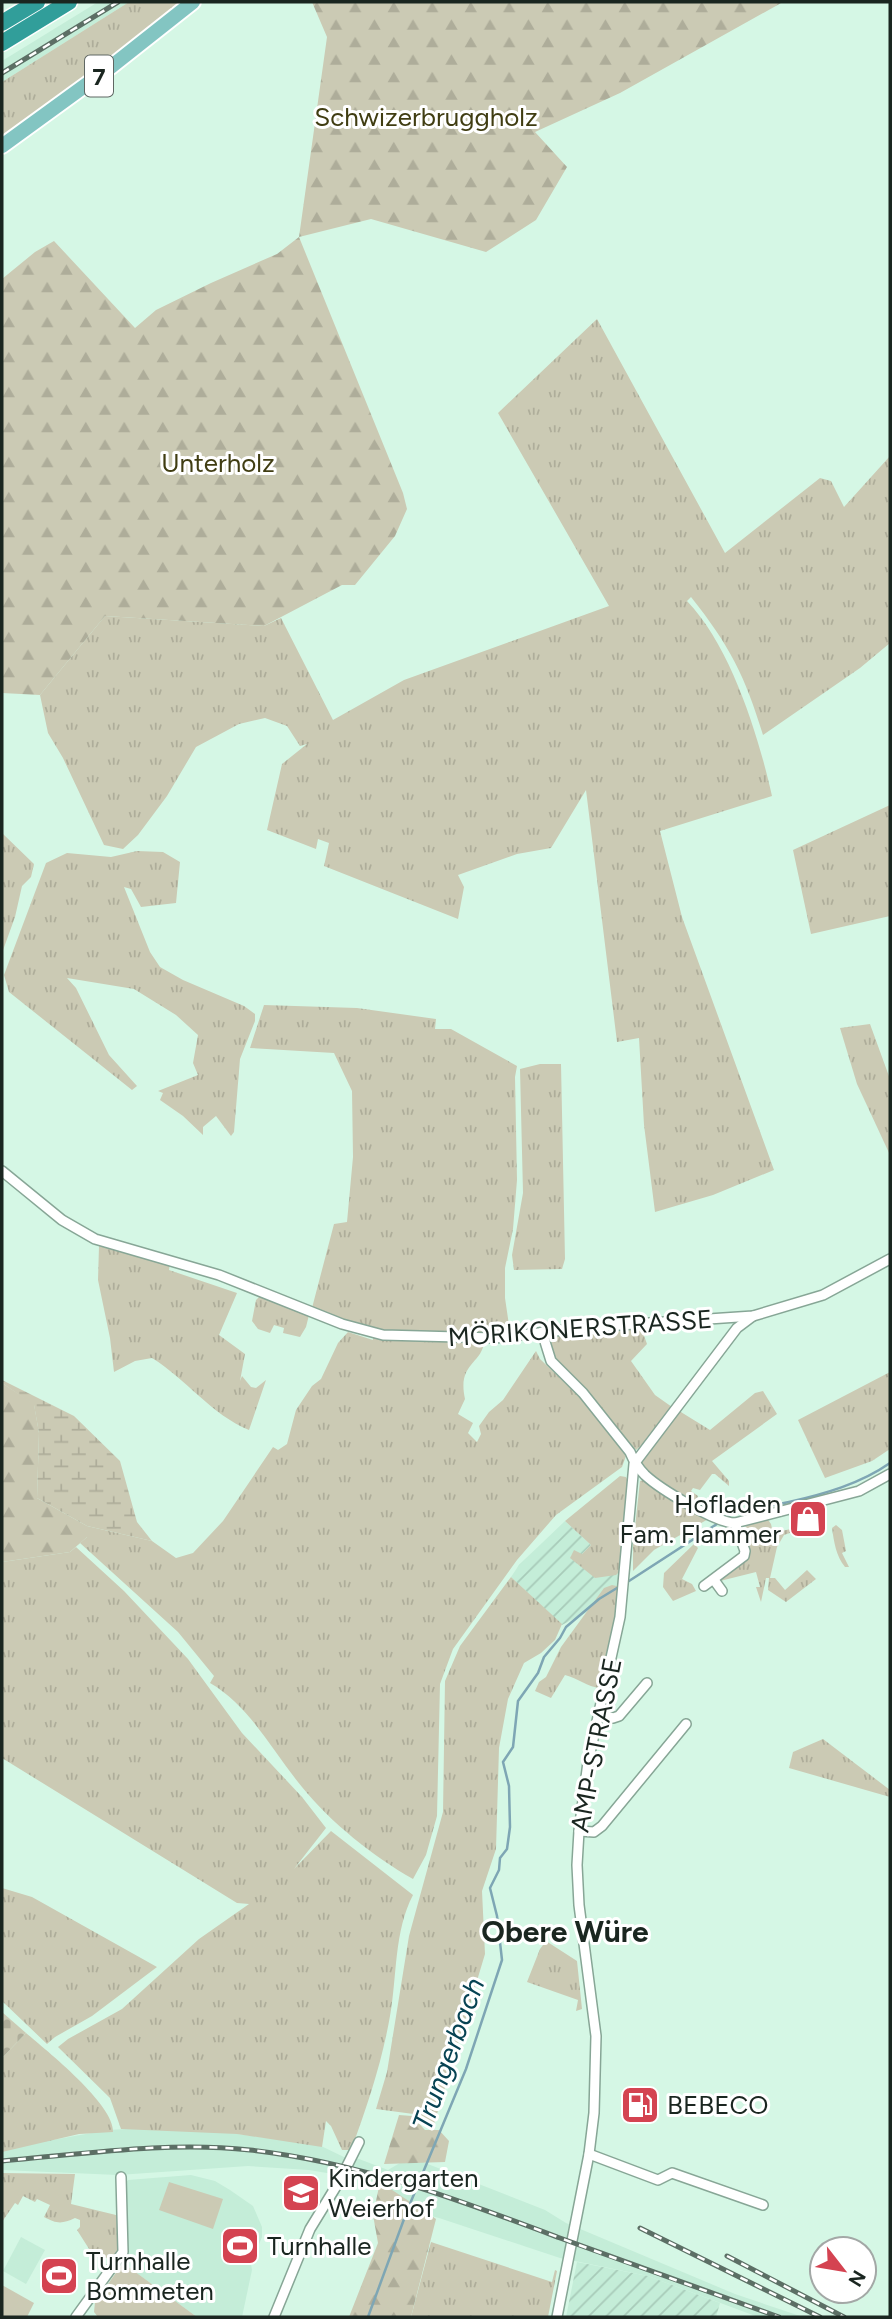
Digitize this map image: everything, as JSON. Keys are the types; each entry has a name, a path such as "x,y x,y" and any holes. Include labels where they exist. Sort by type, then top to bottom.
{"highway":[{"path":"2,23 37,2"},
{"path":"2,43 69,2"}],"main road":[{"name":"7","path":"2,146 112,66 193,2"}],"street":[{"name":"MÖRIKONERSTRASSE","path":"2,1171 62,1220 95,1239 219,1275 352,1328 396,1336 478,1339 628,1324 753,1316 823,1295 890,1259"},
{"path":"634,1464 737,1328 753,1316"},
{"path":"542,1332 551,1361 583,1393 630,1452 634,1464 645,1476 717,1518 732,1523 859,1491 890,1474"},
{"name":"AMP-STRASSE","path":"557,2317 589,2154 594,2113 596,2054 579,1905 579,1831 583,1789 620,1617 634,1464"},
{"path":"704,1586 745,1555 732,1523"},
{"path":"714,1580 722,1591"},
{"path":"599,1713 613,1718 619,1716 647,1683"},
{"path":"579,1831 594,1832 602,1826 687,1724"},
{"path":"274,2317 310,2229 359,2142"},
{"path":"589,2154 659,2179 672,2173 763,2205"},
{"path":"76,2317 123,2252 121,2177"}],"shaded area":[{"path":"98,2 129,2 2,82 2,61"},
{"path":"565,1521 591,1545 582,1554 570,1555 621,1570 621,1587 589,1611 562,1625 511,1577 519,1565"},
{"path":"179,2126 319,2145 346,2158 359,2159 388,2170 410,2157 545,2210 566,2223 735,2294 803,2317 758,2317 648,2276 560,2258 412,2211 380,2182 309,2170 248,2166 118,2175 2,2170 2,2149 108,2130"},
{"path":"191,2175 215,2181 253,2206 262,2227 262,2237 251,2264 242,2317 197,2317 123,2263 127,2246 124,2185 128,2180"},
{"path":"21,2237 45,2250 26,2284 3,2271"},
{"path":"577,2262 648,2276 720,2303 716,2317 566,2317"}],"green space":[{"path":"129,2 185,2 2,141 2,82"},
{"name":"Schwizerbruggholz","path":"312,2 783,2 620,93 535,132 567,167 536,220 486,252 371,219 299,237 327,37"},
{"name":"Unterholz","path":"299,237 403,493 407,509 395,536 355,585 342,585 264,626 105,616 40,695 2,693 2,279 35,252 54,241 135,328 156,310 277,254"},
{"path":"597,319 725,553 820,478 831,481 844,507 890,456 890,643 860,668 763,735 750,695 735,662 691,597 687,601 717,642 741,692 772,796 660,831 682,917 774,1170 713,1195 655,1212 644,1125 639,1038 617,1042 586,790 551,848 517,854 458,875 464,887 458,919 324,866 329,843 318,839 316,849 267,830 282,764 307,744 300,746 287,726 265,718 239,724 196,747 167,796 138,835 123,849 104,845 63,758 48,733 40,695 105,616 264,626 281,618 333,720 404,680 609,606 498,413"},
{"path":"890,805 890,916 811,934 793,850"},
{"path":"2,833 34,864 31,877 22,886 15,917 2,953"},
{"path":"137,851 163,852 180,862 176,903 141,907 131,889 124,887 150,952 160,967 183,980 244,1006 255,1014 255,1021 240,1059 234,1132 231,1136 216,1116 203,1127 203,1135 183,1116 160,1100 163,1093 158,1091 198,1075 193,1063 198,1035 176,1015 134,989 67,978 76,988 109,1055 137,1086 132,1090 9,992 4,975 46,863 67,853 111,857"},
{"path":"264,1005 357,1008 436,1019 435,1029 451,1029 517,1066 517,1180 513,1229 505,1268 505,1298 510,1332 497,1334 382,1331 352,1324 312,1308 334,1224 347,1222 353,1157 352,1091 334,1053 250,1048"},
{"path":"870,1024 890,1079 890,1155 857,1084 840,1028"},
{"path":"540,1064 561,1064 565,1259 562,1269 514,1270 512,1255 523,1193 520,1069"},
{"path":"99,1246 170,1263 169,1270 237,1293 219,1335 245,1354 240,1381 242,1376 251,1387 256,1388 266,1380 249,1430 223,1415 152,1358 135,1361 114,1372 98,1280"},
{"path":"261,1295 309,1315 300,1337 283,1333 284,1328 274,1325 270,1333 258,1329 252,1321 256,1300"},
{"path":"641,1327 647,1344 631,1361 655,1395 672,1407 650,1438 636,1450 548,1352 552,1341 558,1336"},
{"path":"348,1332 373,1340 373,1336 484,1342 464,1378 465,1399 458,1414 473,1423 468,1433 477,1442 481,1434 479,1426 489,1412 503,1400 536,1351 540,1359 583,1400 626,1456 622,1467 556,1515 517,1560 453,1649 440,1684 437,1816 426,1855 413,1879 368,1849 326,1813 302,1787 249,1717 210,1683 214,1676 178,1632 80,1543 87,1537 87,1526 152,1541 176,1558 193,1553 223,1521 273,1447 278,1450 287,1444 296,1410 312,1386 321,1379 338,1343"},
{"path":"890,1372 890,1449 872,1461 825,1478 798,1420"},
{"path":"2,1380 74,1416 120,1461 137,1522 152,1541 87,1526 37,1498 39,1433 34,1405 2,1383"},
{"path":"2,1383 34,1404 39,1433 37,1498 87,1526 87,1537 70,1552 2,1562"},
{"path":"763,1391 777,1414 712,1461 729,1481 729,1486 712,1474 700,1490 693,1488 691,1491 698,1496 696,1501 670,1488 642,1466 642,1455 676,1409 710,1430 755,1393"},
{"path":"620,1476 626,1477 628,1481 621,1570 616,1575 595,1578 570,1558 574,1550 582,1554 591,1545 565,1521"},
{"path":"643,1480 710,1518 654,1550 633,1571 640,1481"},
{"path":"797,1512 801,1519 801,1529 784,1535 777,1547 770,1578 775,1578 785,1590 807,1570 816,1579 786,1602 768,1590 769,1578 766,1578 761,1602 756,1587 760,1587 756,1572 720,1581 720,1578 744,1562 749,1555 740,1532 746,1528 745,1524 766,1517 773,1533 795,1528 792,1514"},
{"path":"836,1525 842,1530 846,1551 842,1553 849,1567 842,1563 836,1549 832,1528"},
{"path":"694,1544 698,1548 682,1579 692,1584 696,1591 673,1601 663,1587 664,1573"},
{"path":"76,1547 124,1591 188,1659 242,1733 302,1797 326,1828 294,1869 331,1831 413,1895 402,1923 383,2050 351,2150 342,2150 326,2121 322,2147 237,2134 121,2129 110,2098 58,2047 122,2009 199,1939 249,1904 237,1903 2,1758 2,1562 70,1552"},
{"path":"511,1577 562,1624 555,1640 524,1663 508,1699 499,1748 496,1849 482,1891 485,1954 434,2124 421,2115 376,2109 387,2072 409,1936 443,1812 445,1681 460,1646"},
{"path":"612,1585 621,1587 600,1688 565,1675 551,1698 535,1691 539,1682 546,1677 561,1647 604,1588"},
{"path":"823,1739 890,1790 890,1797 789,1768 793,1752"},
{"path":"2,1888 32,1897 157,1967 92,2016 47,2044 2,2001"},
{"path":"546,1941 577,1961 582,2009 576,2011 578,2000 527,1982"},
{"path":"2,2012 26,2033 2,2058"},
{"path":"26,2033 92,2093 111,2121 113,2132 79,2134 2,2152 2,2058"},
{"path":"399,2115 412,2116 425,2130 439,2130 449,2141 445,2162 384,2164"},
{"path":"2,2173 75,2174 71,2204 120,2216 119,2248 116,2255 106,2258 91,2252 77,2230 80,2220 75,2218 56,2222 44,2217 50,2205 37,2199 35,2202 23,2196 2,2222"},
{"path":"169,2182 223,2199 213,2229 159,2210"},
{"path":"380,2182 436,2219 411,2317 349,2317 378,2243 373,2215"},
{"path":"431,2242 552,2282 555,2270 557,2271 548,2317 411,2317"},
{"path":"123,2263 197,2317 98,2317 94,2312 95,2302"},
{"path":"2,2285 34,2303 27,2317 2,2317"}],"waterway":[{"name":"Trungerbach","path":"725,1518 748,1509 789,1502 841,1487 890,1463"},
{"name":"Trungerbach","path":"629,1581 720,1522"},
{"name":"Trungerbach","path":"368,2317 407,2211 466,2069 502,1960 497,1916 490,1888 499,1870 500,1858 507,1849 510,1827 509,1786 503,1762 513,1747 518,1701 538,1673 544,1657 566,1627 599,1599 617,1588"}],"railway":[{"path":"2,73 118,2"},
{"path":"2,2161 188,2147 250,2150 330,2163 446,2197 779,2317"},
{"path":"640,2228 820,2317"},
{"path":"727,2256 844,2317"}],"place":[{"name":"Hofladen Fam. Flammer","path":"808,1519"},
{"name":"BEBECO","path":"640,2105"},
{"name":"Kindergarten Weierhof","path":"301,2193"},
{"name":"Turnhalle","path":"240,2246"},
{"name":"Turnhalle Bommeten","path":"59,2276"}],"district":[{"name":"Obere Würe","path":"565,1931"}]}
